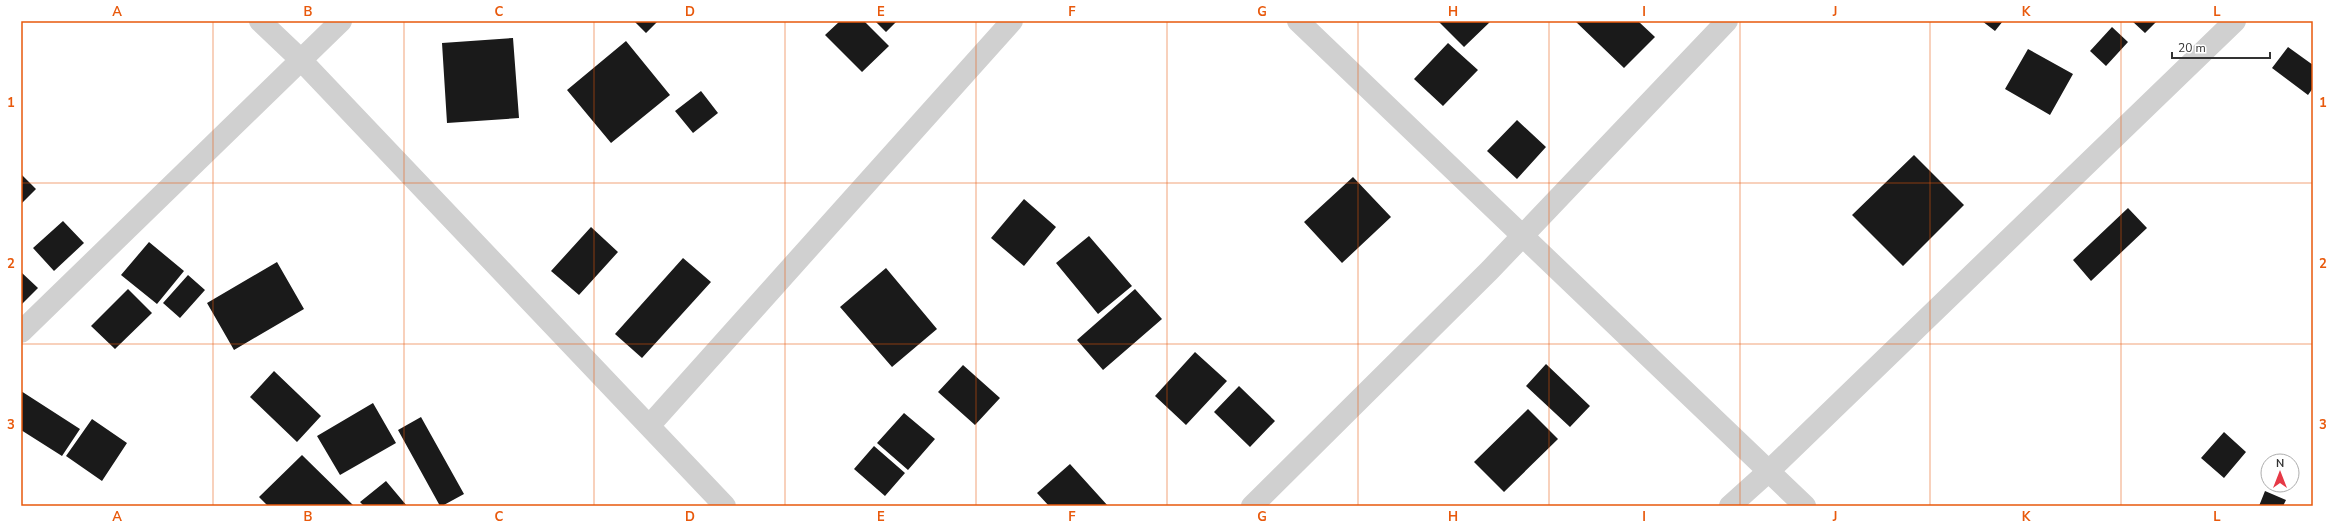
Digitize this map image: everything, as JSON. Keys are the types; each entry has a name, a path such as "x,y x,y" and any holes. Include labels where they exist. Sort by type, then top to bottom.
{"street":[{"path":"260,21 300,59 725,506"},
{"path":"21,332 300,59 341,21"},
{"path":"649,426 1012,21"},
{"path":"1298,21 1770,470 1805,506"},
{"path":"1252,506 1524,235 1727,21"},
{"path":"1730,506 1770,470 2235,21"}],"building":[{"path":"634,21 658,21 646,33"},
{"path":"840,21 864,21 889,46 862,72 825,35"},
{"path":"875,21 897,21 886,32"},
{"path":"1438,21 1491,21 1464,47"},
{"path":"1575,21 1638,21 1655,37 1624,68"},
{"path":"1982,21 2003,21 1995,31"},
{"path":"2132,21 2157,21 2145,33"},
{"path":"2112,27 2128,42 2106,66 2090,51"},
{"path":"513,38 519,118 447,123 442,43"},
{"path":"626,41 670,95 611,143 567,90"},
{"path":"1448,43 1478,70 1443,106 1414,79"},
{"path":"2288,47 2313,65 2313,88 2308,95 2272,68"},
{"path":"2028,49 2073,74 2050,115 2005,89"},
{"path":"701,91 718,113 693,133 675,111"},
{"path":"1517,120 1546,147 1517,179 1487,151"},
{"path":"1914,155 1964,205 1903,266 1852,215"},
{"path":"21,174 36,189 21,204"},
{"path":"1353,177 1391,217 1342,263 1304,222"},
{"path":"1024,199 1056,227 1024,266 991,238"},
{"path":"2128,208 2147,228 2091,281 2073,260"},
{"path":"63,221 84,243 54,271 33,248"},
{"path":"591,227 618,252 579,295 551,271"},
{"path":"1089,236 1132,286 1098,314 1056,263"},
{"path":"149,242 184,271 157,304 121,275"},
{"path":"683,258 711,282 642,358 615,334"},
{"path":"277,262 304,309 234,350 207,303"},
{"path":"886,268 937,329 892,367 840,307"},
{"path":"21,272 38,288 21,305"},
{"path":"188,275 205,290 180,318 163,303"},
{"path":"128,289 152,313 115,349 91,326"},
{"path":"1135,289 1162,319 1103,370 1077,340"},
{"path":"1195,352 1227,381 1186,425 1155,396"},
{"path":"1546,364 1590,406 1570,427 1526,386"},
{"path":"963,365 1000,398 975,425 938,392"},
{"path":"274,371 321,416 297,442 250,397"},
{"path":"1239,386 1275,421 1250,447 1214,412"},
{"path":"21,391 80,429 62,456 21,430"},
{"path":"373,403 396,443 340,475 317,436"},
{"path":"1528,409 1558,439 1504,492 1474,462"},
{"path":"904,413 935,439 908,470 877,443"},
{"path":"421,417 464,494 442,506 440,506 398,430"},
{"path":"92,419 127,443 102,481 66,456"},
{"path":"2224,432 2246,452 2224,478 2201,458"},
{"path":"874,446 905,473 885,496 854,469"},
{"path":"302,455 354,506 268,506 259,497"},
{"path":"1070,464 1108,506 1049,506 1037,493"},
{"path":"386,481 407,506 364,506 360,502"},
{"path":"2264,493 2270,493 2286,500 2283,506 2259,506"}]}
